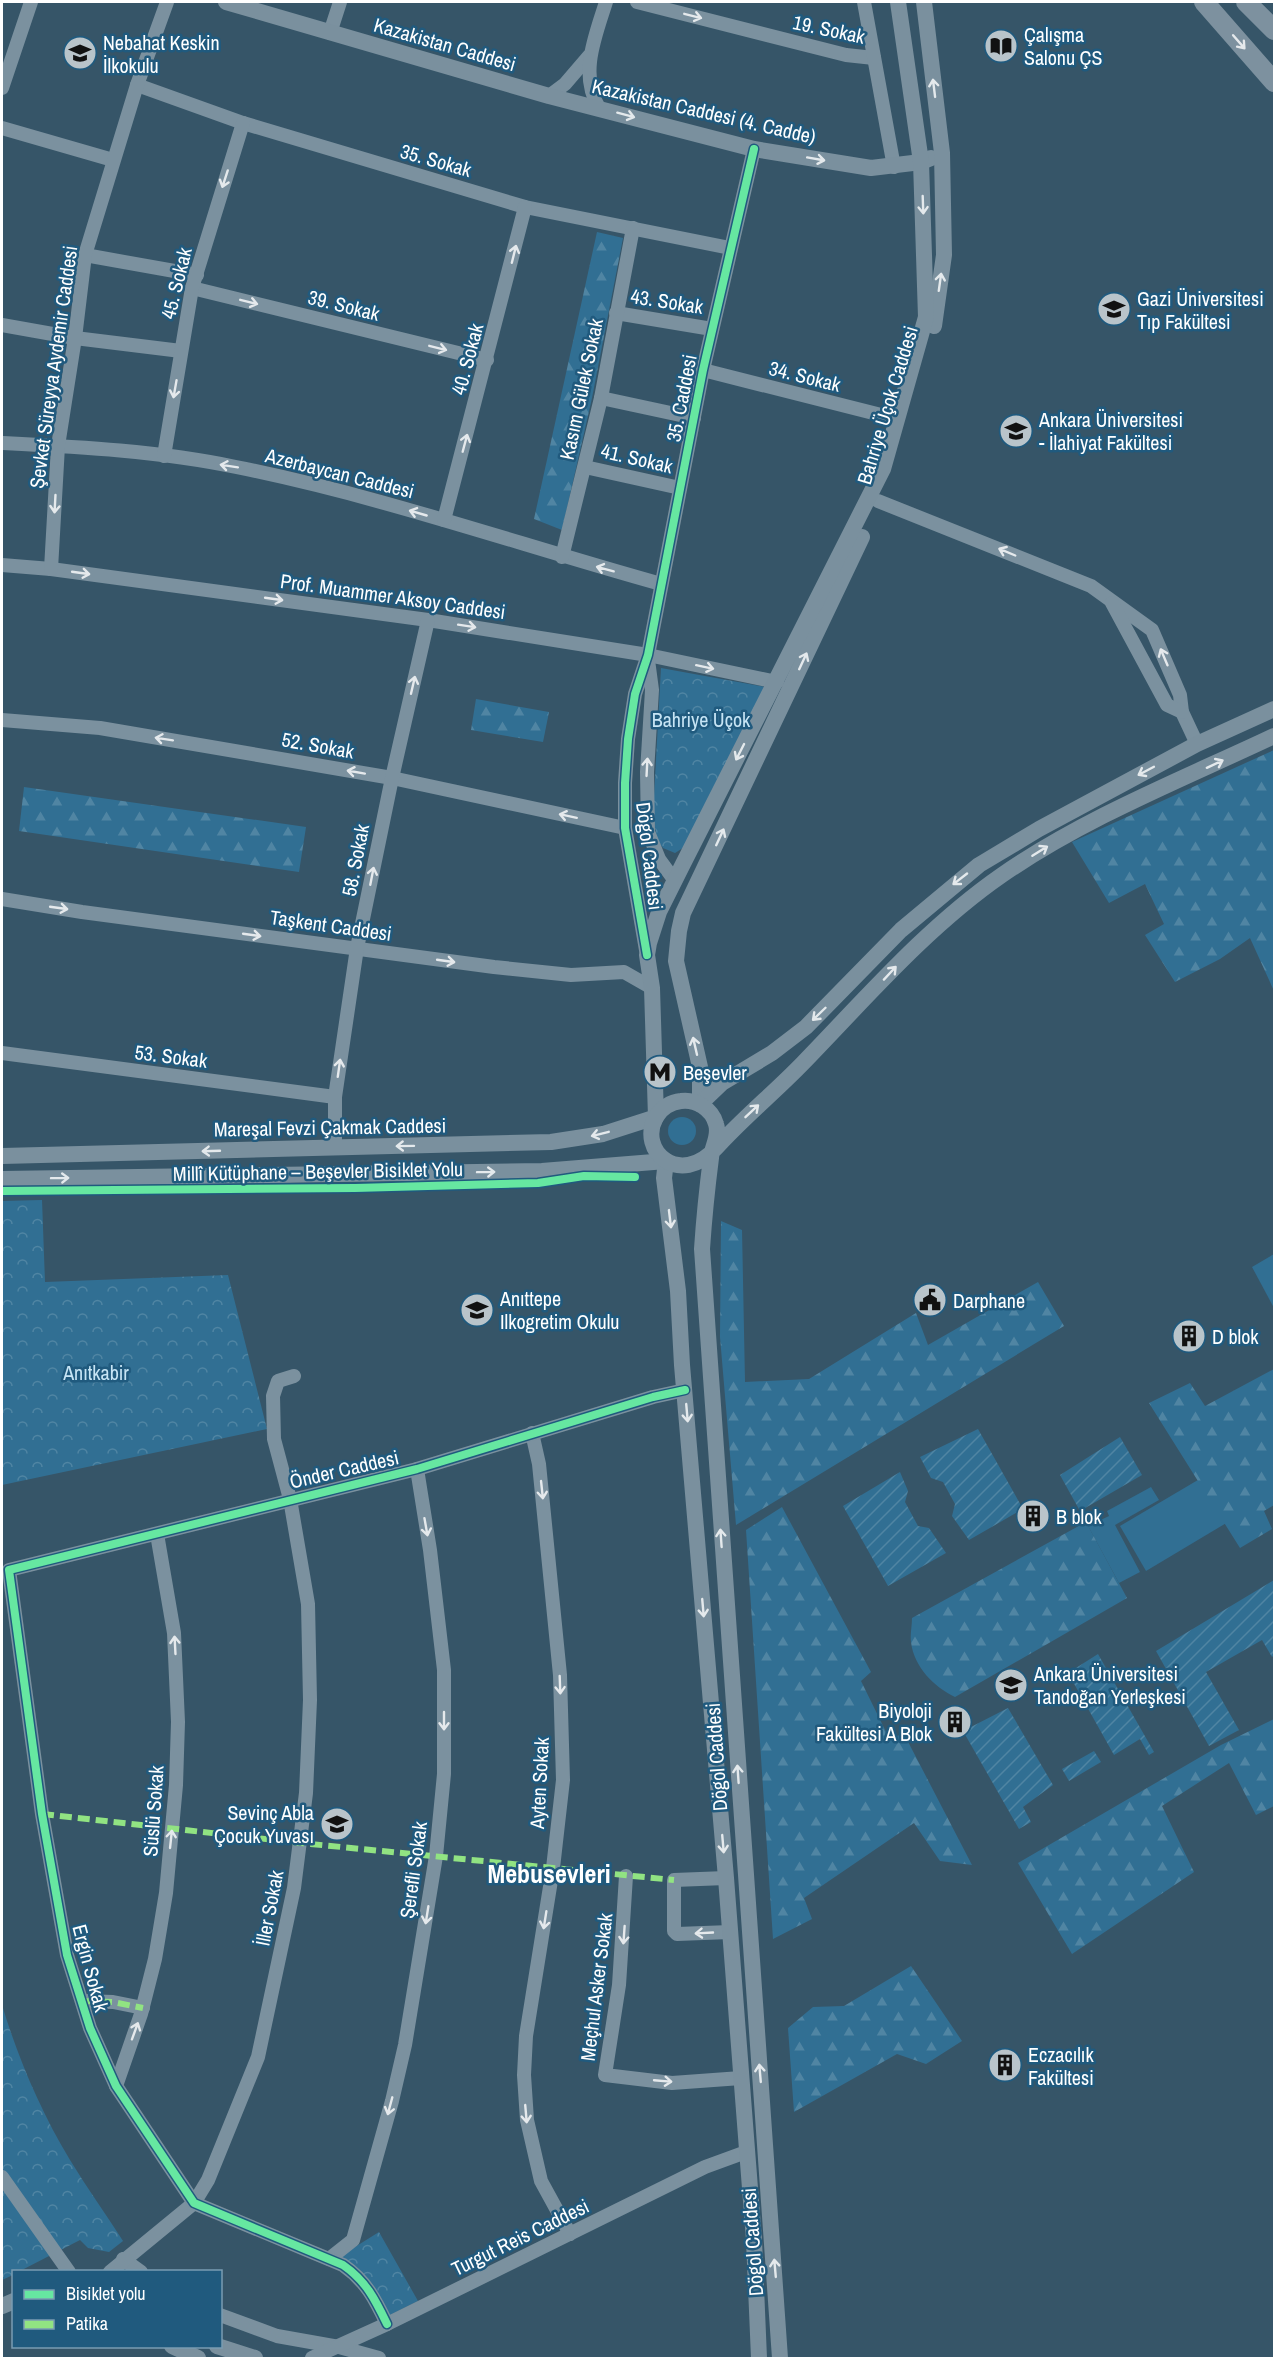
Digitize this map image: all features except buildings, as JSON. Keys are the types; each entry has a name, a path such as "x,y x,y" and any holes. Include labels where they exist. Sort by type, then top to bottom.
{"highway":[{"path":"1204,2 1275,82"},
{"path":"1246,2 1272,26"},
{"path":"1254,2 1272,26"}],"main road":[{"name":"Kazakistan Caddesi","path":"226,2 549,96"},
{"name":"Bahriye Üçok Caddesi","path":"675,881 883,469 926,317 921,162 897,2"},
{"name":"Bahriye Üçok Caddesi","path":"694,890 890,476 934,328 944,255 942,153 924,2"},
{"name":"Kazakistan Caddesi (4. Cadde)","path":"549,96 754,148 871,168 921,162 942,153"},
{"path":"700,1104 722,1083 772,1053 806,1027 901,930 979,865 1039,829 1197,744 1275,709"},
{"path":"711,1153 718,1134 717,1125 708,1110 700,1104 691,1101 670,1104 656,1117 652,1138 655,1148 666,1161 681,1167 693,1166 703,1161 711,1153 737,1124 797,1069 928,933 1004,873 1092,821 1275,736"},
{"name":"Dögol Caddesi","path":"656,1117 652,988 647,955 659,912 675,881 694,890 683,913 676,961 700,1067 700,1104"},
{"name":"Mareşal Fevzi Çakmak Caddesi","path":"2,1156 551,1142 603,1134 656,1117"},
{"name":"Dögol Caddesi","path":"711,1153 704,1209 703,1261 752,1978 780,2326 780,2358"},
{"name":"Dögol Caddesi","path":"666,1161 664,1178 678,1291 726,1878 754,2240 759,2358"},
{"path":"2,1179 542,1171 666,1161"},
{"path":"780,2326 788,2358"},
{"path":"176,2348 198,2358"},
{"path":"222,2348 255,2358"}],"street":[{"path":"2,88 31,2"},
{"name":"Şevket Süreyya Aydemir Caddesi","path":"51,569 58,446 85,255 113,160 167,2"},
{"path":"330,33 340,2"},
{"path":"599,108 592,92 589,56 606,2"},
{"name":"19. Sokak","path":"637,2 846,56 874,58"},
{"path":"864,2 894,167"},
{"path":"2,42 15,46"},
{"path":"549,96 565,84 589,56"},
{"name":"35. Sokak","path":"138,85 243,123 525,207 730,248"},
{"name":"45. Sokak","path":"164,456 195,281 243,123"},
{"path":"2,128 113,160"},
{"name":"35. Caddesi","path":"648,655 703,370 754,148"},
{"name":"40. Sokak","path":"444,520 525,207"},
{"name":"Kasım Gülek Sokak","path":"562,557 601,398 633,228"},
{"name":"39. Sokak","path":"85,255 195,281 487,360"},
{"name":"43. Sokak","path":"616,313 712,328"},
{"path":"2,325 75,338 181,351"},
{"name":"34. Sokak","path":"703,370 897,419"},
{"path":"601,398 694,418"},
{"name":"Azerbaycan Caddesi","path":"2,443 108,448 236,467 387,504 562,557 662,584"},
{"name":"41. Sokak","path":"585,467 680,488"},
{"path":"879,501 1091,586 1152,630 1180,696 1182,712 1197,744"},
{"name":"Prof. Muammer Aksoy Caddesi","path":"2,565 51,569 428,620 648,655 777,682"},
{"path":"1110,600 1167,705 1182,712"},
{"name":"58. Sokak","path":"336,1148 335,1097 357,948 428,620"},
{"path":"1134,647 1152,630"},
{"name":"Dögol Caddesi","path":"647,955 625,828 625,783 628,739 635,694 648,655"},
{"name":"Dögol Caddesi","path":"648,655 652,690 647,772 648,832 659,859 675,881"},
{"name":"52. Sokak","path":"2,720 100,728 392,778 625,828"},
{"name":"Taşkent Caddesi","path":"2,899 82,912 494,967 571,975 624,972 652,988"},
{"name":"53. Sokak","path":"2,1053 335,1097"},
{"name":"İller Sokak","path":"111,2270 160,2233 194,2203 208,2180 258,2057 294,1888 306,1793 310,1700 308,1616 290,1499 274,1439 273,1396 278,1381 294,1376"},
{"name":"Önder Caddesi","path":"9,1570 417,1469 653,1397 685,1390"},
{"name":"Ayten Sokak","path":"532,1433 539,1464 560,1675 562,1780 554,1868 526,2036 524,2075 526,2121 541,2181 570,2234"},
{"name":"Şerefli Sokak","path":"329,2259 353,2240 392,2101 405,2045 436,1856 444,1774 444,1670 430,1550 417,1469"},
{"name":"Süslü Sokak","path":"116,2086 142,2008 155,1959 166,1893 176,1785 174,1633 157,1534"},
{"name":"Ergin Sokak","path":"9,1570 42,1814 67,1955 90,2028 116,2086 194,2203"},
{"name":"Meçhul Asker Sokak","path":"626,1876 619,1985 605,2075 672,2083 741,2078"},
{"path":"726,1878 674,1880 674,1931 677,1934 730,1932"},
{"path":"82,2001 113,2002 142,2008"},
{"name":"Turgut Reis Caddesi","path":"312,2358 387,2324 705,2167 746,2152"},
{"path":"2,2176 68,2270"},
{"path":"194,2203 329,2259 358,2275 373,2296 387,2324"},
{"path":"123,2259 140,2270"},
{"path":"222,2316 277,2336 339,2347 379,2358"}],"green space":[{"path":"597,232 623,238 592,398 562,530 534,519"},
{"name":"Bahriye Üçok","path":"661,668 765,687 686,846 675,853 663,848 657,840 653,815"},
{"path":"476,699 549,712 543,742 471,730"},
{"path":"1274,750 1274,991 1250,938 1220,959 1175,982 1145,935 1164,924 1145,884 1109,903 1072,842"},
{"path":"24,787 306,827 299,872 19,831"},
{"path":"682,1117 692,1121 696,1131 692,1141 682,1145 672,1141 668,1131 672,1121"},
{"name":"Anıtkabir","path":"42,1200 45,1282 228,1275 267,1429 2,1485 2,1201"},
{"path":"721,1221 742,1230 745,1382 809,1379 916,1313 928,1345 1038,1282 1064,1326 736,1525 720,1337"},
{"path":"1274,1254 1274,1308 1252,1267"},
{"path":"1274,1369 1274,1505 1264,1511 1272,1529 1240,1548 1149,1403 1190,1383 1205,1406"},
{"path":"978,1429 1023,1509 969,1540 952,1516 955,1504 943,1482 931,1478 920,1457"},
{"path":"1120,1437 1142,1475 1080,1511 1060,1475"},
{"path":"900,1472 908,1491 905,1502 918,1526 929,1528 946,1553 888,1586 843,1506"},
{"path":"1203,1477 1228,1522 1146,1571 1120,1526"},
{"path":"1151,1487 1159,1500 1115,1525 1140,1572 1119,1583 1088,1526 1109,1516 1107,1511"},
{"path":"782,1507 871,1672 861,1681 889,1738 904,1734 972,1865 940,1861 914,1823 804,1898 812,1919 773,1939 746,1530"},
{"path":"1086,1522 1127,1598 955,1697 940,1688 926,1675 913,1651 912,1618"},
{"path":"1274,1580 1274,1655 1272,1657 1262,1640 1206,1672 1239,1730 1209,1746 1156,1651"},
{"path":"1098,1654 1154,1752 1149,1755 1140,1739 1114,1755 1068,1673"},
{"path":"1008,1708 1053,1785 1023,1807 1031,1822 1019,1829 963,1731"},
{"path":"1274,1719 1274,1806 1256,1815 1229,1763 1162,1806 1194,1872 1072,1954 1018,1863 1221,1745"},
{"path":"1094,1751 1101,1762 1069,1781 1062,1769"},
{"path":"911,1966 962,2041 926,2064 897,2054 794,2112 788,2028 813,2007 844,2006"},
{"path":"2,2005 15,2045 49,2123 76,2170 123,2241 109,2252 88,2248 80,2240 22,2270 12,2270 12,2275 2,2280"},
{"path":"379,2232 418,2301 390,2315 369,2281 357,2269 339,2257"}],"marked path":[{"path":"42,1814 301,1843 674,1880"},
{"path":"82,2001 113,2002 143,2008"}],"cycle path":[{"path":"647,955 625,828 628,739 635,694 648,655 703,370 754,149"},
{"name":"Millî Kütüphane – Beşevler Bisiklet Yolu","path":"2,1191 355,1188 538,1183 584,1176 635,1177"},
{"path":"387,2324 369,2291 358,2277 343,2265 194,2203 116,2086 90,2028 67,1955 42,1814 9,1570 417,1469 653,1397 685,1390"}],"place":[{"name":"Çalışma Salonu ÇS","path":"1001,46"},
{"name":"Nebahat Keskin İlkokulu","path":"80,53"},
{"name":"Gazi Üniversitesi Tıp Fakültesi","path":"1114,309"},
{"name":"Ankara Üniversitesi - İlahiyat Fakültesi","path":"1016,431"},
{"name":"Beşevler","path":"660,1072"},
{"name":"Darphane","path":"930,1300"},
{"name":"Anıttepe Ilkogretim Okulu","path":"477,1310"},
{"name":"D blok","path":"1189,1336"},
{"name":"B blok","path":"1033,1516"},
{"name":"Ankara Üniversitesi Tandoğan Yerleşkesi","path":"1011,1685"},
{"name":"Biyoloji Fakültesi A Blok","path":"955,1722"},
{"name":"Sevinç Abla Çocuk Yuvası","path":"337,1824"},
{"name":"Eczacılık Fakültesi","path":"1005,2065"}],"district":[{"name":"Mebusevleri","path":"549,1873"}]}
